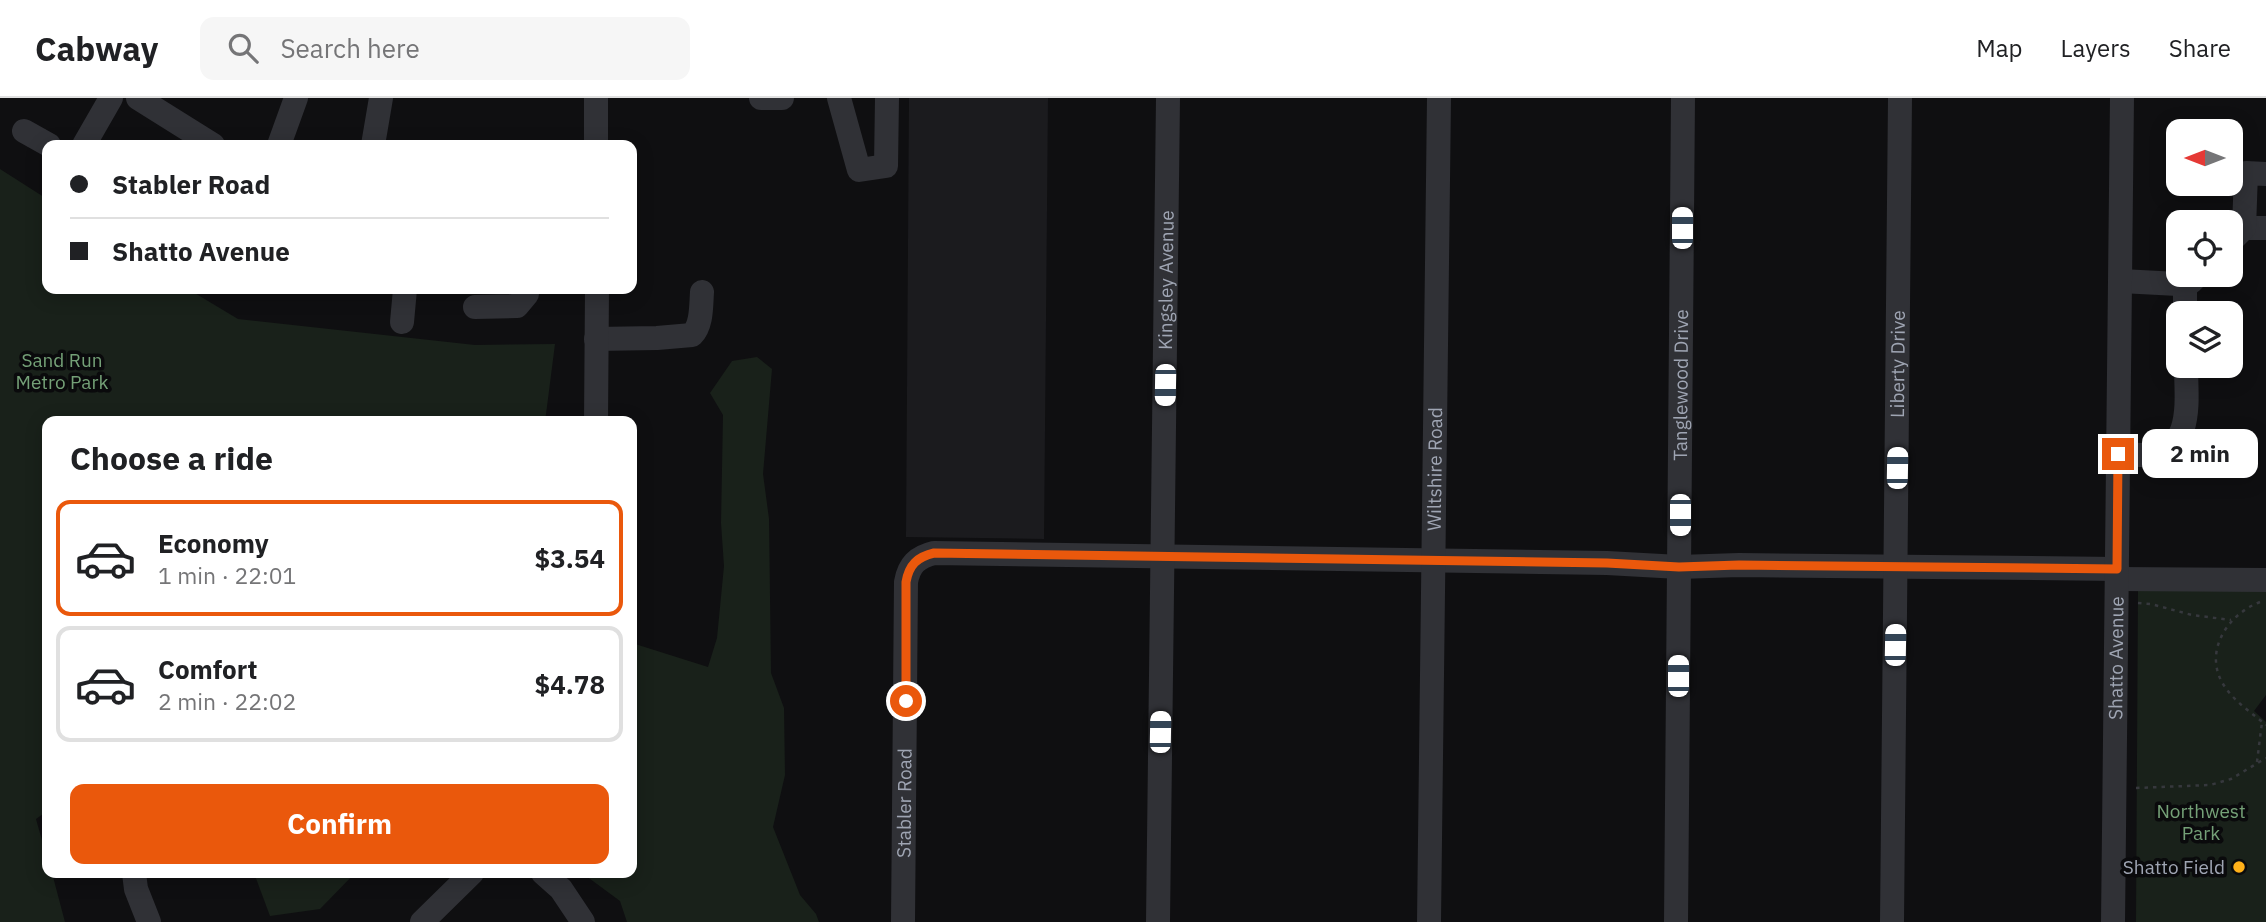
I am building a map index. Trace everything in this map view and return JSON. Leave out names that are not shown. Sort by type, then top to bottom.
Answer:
[{"type":"street","points":[[87,140],[111,98]]},
{"type":"street","points":[[138,98],[205,140]]},
{"type":"street","points":[[281,140],[296,98]]},
{"type":"street","points":[[374,140],[382,98]]},
{"type":"street","points":[[596,98],[596,140]]},
{"type":"street","points":[[761,98],[782,98]]},
{"type":"street","points":[[839,98],[859,170],[886,166],[887,98]]},
{"type":"street","name":"Kingsley Avenue","points":[[1158,922],[1168,98]]},
{"type":"street","name":"Wiltshire Road","points":[[1429,922],[1439,98]]},
{"type":"street","name":"Tanglewood Drive","points":[[1676,922],[1683,98]]},
{"type":"street","name":"Liberty Drive","points":[[1892,922],[1900,98]]},
{"type":"street","name":"Shatto Avenue","points":[[2113,922],[2122,98]]},
{"type":"street","points":[[24,131],[42,141]]},
{"type":"street","points":[[2247,232],[2246,173],[2266,174]]},
{"type":"street","points":[[2120,281],[2166,280]]},
{"type":"street","points":[[596,339],[692,335],[698,325],[702,292]]},
{"type":"street","points":[[402,322],[405,294]]},
{"type":"street","points":[[475,307],[517,306],[527,294]]},
{"type":"street","points":[[596,416],[597,294]]},
{"type":"street","points":[[2118,454],[2148,455],[2162,452],[2178,439],[2187,418],[2186,378]]},
{"type":"street","name":"Stabler Road","points":[[903,922],[908,570],[921,556],[934,553],[1163,557]]},
{"type":"street","points":[[1163,557],[1607,563],[1679,567],[1896,567],[2117,584],[2266,580]]},
{"type":"street","points":[[135,878],[136,889],[149,922]]},
{"type":"street","points":[[422,922],[467,878]]},
{"type":"street","points":[[549,878],[561,889],[583,922]]},
{"type":"path","points":[[2117,584],[2151,604],[2180,613],[2231,620]]},
{"type":"path","points":[[2257,762],[2264,723],[2226,690],[2217,671],[2216,656],[2218,643],[2231,620],[2254,604],[2266,600]]},
{"type":"path","points":[[2115,788],[2210,785],[2231,779],[2266,758]]},
{"type":"shaded area","points":[[909,98],[1048,98],[1044,539],[906,537]]},
{"type":"green space","name":"Sand Run Metro Park","points":[[0,169],[42,196],[42,294],[196,294],[238,319],[475,345],[555,344],[546,416],[42,416],[42,815],[36,819],[42,840],[42,878],[53,878],[65,922],[0,922]]},
{"type":"green space","points":[[757,357],[772,369],[763,474],[769,519],[771,673],[784,708],[785,775],[773,827],[800,895],[816,914],[819,922],[627,922],[620,901],[589,878],[637,878],[637,645],[708,667],[717,638],[724,566],[721,523],[723,415],[710,393],[732,361]]},
{"type":"green space","name":"Northwest Park","points":[[2138,589],[2266,589],[2266,695],[2254,711],[2266,722],[2266,922],[2136,922]]},
{"type":"green space","points":[[256,878],[350,878],[320,909],[270,916]]},
{"type":"place","name":"Shatto Field","points":[[2239,867]]},
{"type":"route","points":[[906,701],[908,570],[921,556],[934,553],[1607,563],[1679,567],[1739,565],[2117,569],[2118,454]]}]
